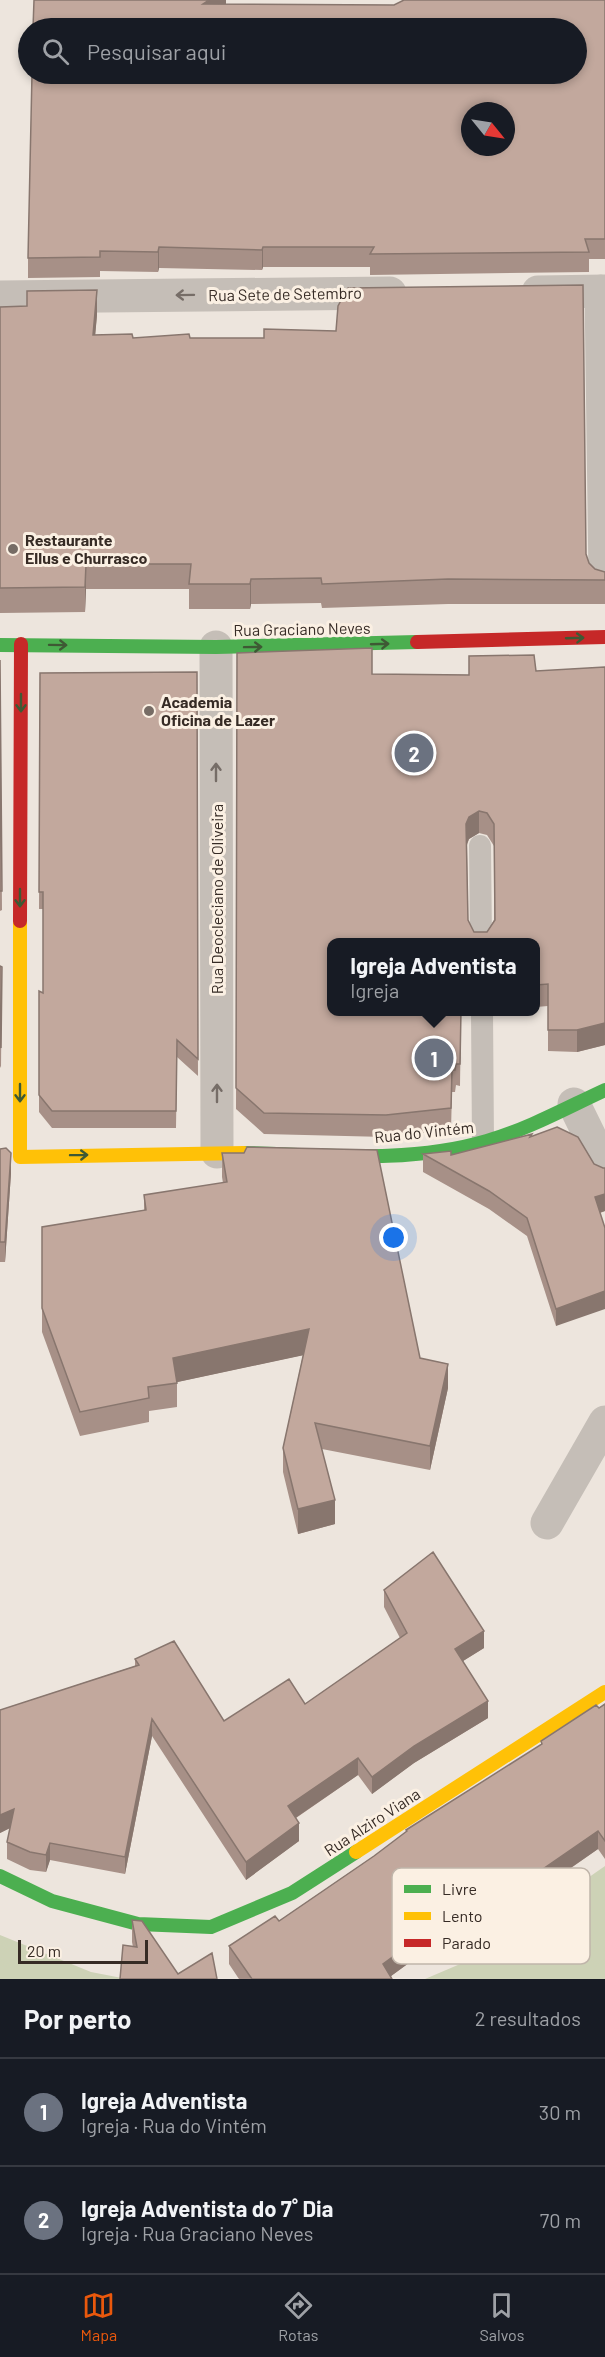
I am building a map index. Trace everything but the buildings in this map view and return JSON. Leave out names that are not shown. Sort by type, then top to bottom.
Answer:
[{"type":"street","points":[[506,292],[603,291],[605,578]]},
{"type":"street","name":"Rua Sete de Setembro","points":[[0,297],[424,293]]},
{"type":"street","name":"Rua Graciano Neves","points":[[0,645],[216,647],[605,637]]},
{"type":"street","name":"Rua do Vintém","points":[[21,644],[20,1157],[217,1152],[376,1155],[445,1150],[483,1143],[526,1128],[605,1090]]},
{"type":"street","name":"Rua Deocleciano de Oliveira","points":[[216,647],[217,1152]]},
{"type":"street","points":[[574,1104],[605,1167]]},
{"type":"street","points":[[547,1523],[605,1422]]},
{"type":"street","name":"Rua Alziro Viana","points":[[0,1876],[52,1901],[138,1924],[211,1927],[292,1893],[605,1692]]},
{"type":"lane","points":[[480,846],[481,938]]},
{"type":"lane","points":[[482,1016],[483,1143]]},
{"type":"green space","points":[[605,1866],[605,1979],[425,1979],[460,1964],[590,1964],[590,1876]]},
{"type":"green space","points":[[0,1935],[91,1972],[127,1979],[0,1979]]},
{"type":"traffic: fast","points":[[0,645],[216,647],[417,642]]},
{"type":"traffic: fast","points":[[244,1153],[366,1156],[427,1153],[457,1148],[487,1141],[517,1130],[605,1090]]},
{"type":"traffic: fast","points":[[0,1876],[52,1901],[138,1924],[211,1927],[292,1893],[356,1852]]},
{"type":"traffic: slow","points":[[20,921],[20,1157],[244,1153]]},
{"type":"traffic: slow","points":[[356,1852],[605,1692]]},
{"type":"traffic: jam","points":[[417,642],[605,637]]},
{"type":"traffic: jam","points":[[20,921],[21,644]]},
{"type":"place","name":"Restaurante Ellus e Churrasco","points":[[13,549]]},
{"type":"place","name":"Academia Oficina de Lazer","points":[[149,711]]},
{"type":"place","name":"Igreja Adventista do 7˚ Dia","points":[[414,753]]},
{"type":"place","name":"Igreja Adventista","points":[[434,1058]]}]
